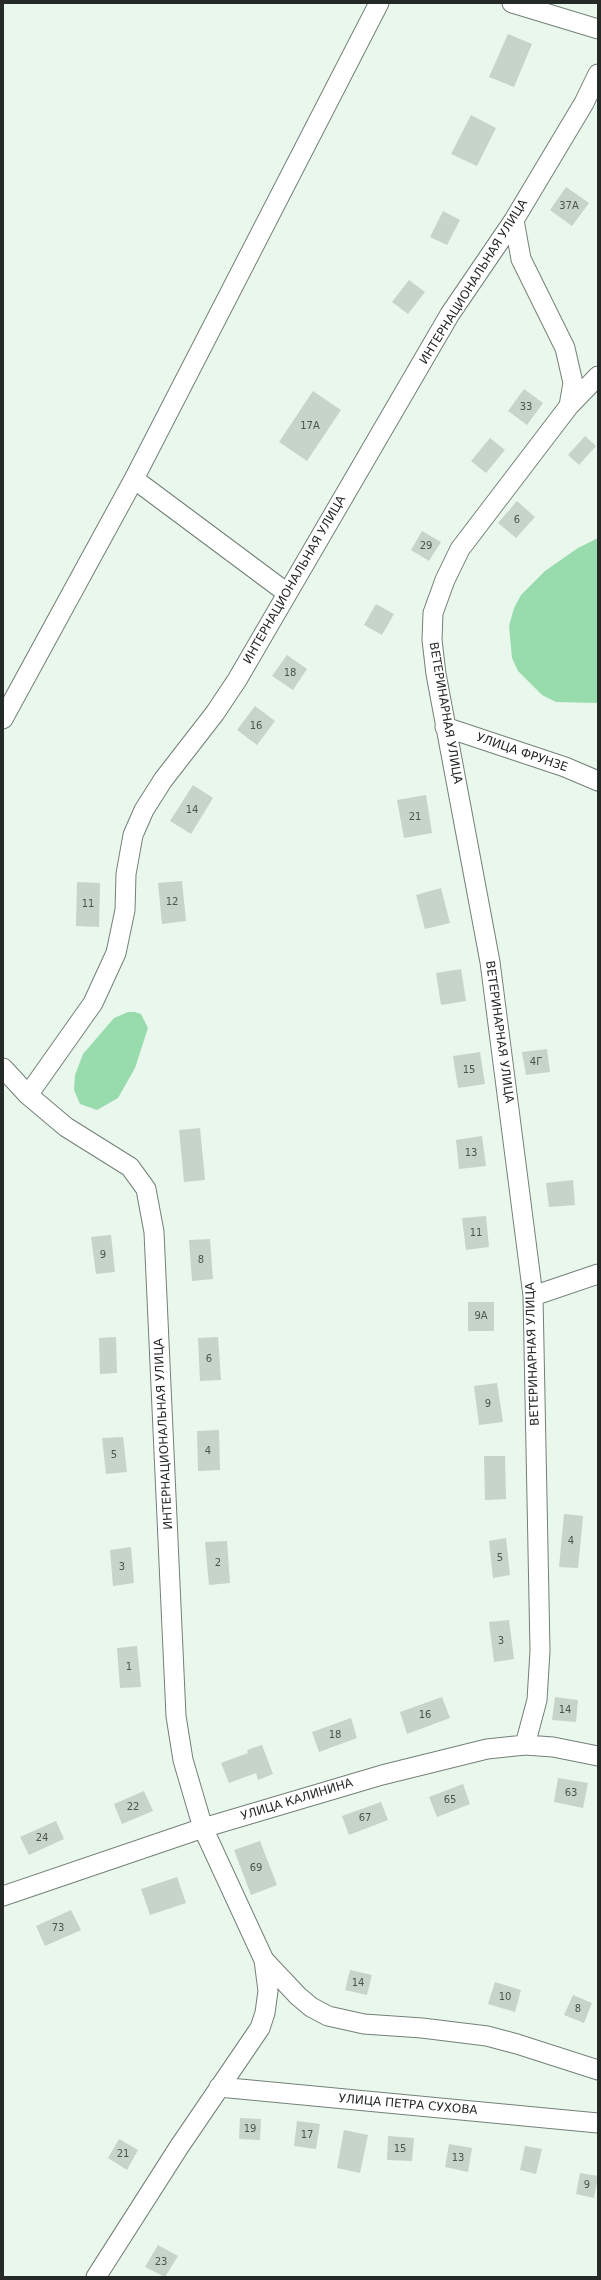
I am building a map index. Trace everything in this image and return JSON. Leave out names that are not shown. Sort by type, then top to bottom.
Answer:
[{"type":"street","points":[[3,719],[134,480],[379,3]]},
{"type":"street","points":[[512,3],[598,29]]},
{"type":"street","name":"ИНТЕРНАЦИОНАЛЬНАЯ УЛИЦА","points":[[28,1095],[93,1003],[116,953],[122,930],[126,874],[133,835],[144,810],[163,780],[214,714],[237,680],[450,314],[514,220],[584,103],[598,74]]},
{"type":"street","points":[[514,220],[521,259],[565,348],[573,383],[569,406]]},
{"type":"street","name":"ВЕТЕРИНАРНАЯ УЛИЦА","points":[[524,1745],[537,1700],[540,1651],[533,1296],[490,962],[445,727],[432,640],[432,613],[445,580],[460,549],[569,406],[597,376]]},
{"type":"street","points":[[134,480],[287,593]]},
{"type":"street","name":"УЛИЦА ФРУНЗЕ","points":[[445,727],[565,767],[598,782]]},
{"type":"street","name":"ИНТЕРНАЦИОНАЛЬНАЯ УЛИЦА","points":[[3,1068],[28,1095],[66,1127],[130,1167],[146,1189],[154,1232],[176,1716],[183,1760],[203,1828]]},
{"type":"street","points":[[533,1296],[598,1274]]},
{"type":"street","name":"УЛИЦА КАЛИНИНА","points":[[3,1896],[203,1828],[382,1775],[487,1749],[524,1745],[553,1747],[598,1756]]},
{"type":"street","points":[[96,2277],[219,2087],[257,2033],[266,2013],[268,1991],[264,1960],[203,1828]]},
{"type":"street","points":[[264,1960],[298,1996],[311,2007],[328,2016],[364,2024],[422,2028],[487,2036],[598,2070]]},
{"type":"street","name":"УЛИЦА ПЕТРА СУХОВА","points":[[219,2087],[598,2123]]},
{"type":"green space","points":[[598,538],[598,703],[556,702],[542,695],[518,671],[512,658],[509,626],[514,608],[521,595],[545,571],[578,548]]},
{"type":"green space","points":[[128,1012],[141,1014],[148,1028],[135,1068],[118,1098],[97,1110],[80,1104],[74,1090],[75,1075],[83,1054],[114,1018]]},
{"type":"building","points":[[508,34],[532,44],[514,87],[489,77]]},
{"type":"building","points":[[471,115],[496,128],[477,166],[451,154]]},
{"type":"building","points":[[566,187],[589,203],[572,226],[550,210]]},
{"type":"building","points":[[443,211],[460,220],[447,245],[430,237]]},
{"type":"building","points":[[409,280],[425,292],[408,314],[392,302]]},
{"type":"building","points":[[524,389],[543,403],[527,425],[508,411]]},
{"type":"building","points":[[313,391],[341,410],[307,461],[279,442]]},
{"type":"building","points":[[585,436],[596,446],[579,465],[568,455]]},
{"type":"building","points":[[490,438],[505,450],[486,473],[471,461]]},
{"type":"building","points":[[517,501],[535,517],[516,538],[498,523]]},
{"type":"building","points":[[422,531],[441,542],[429,561],[411,550]]},
{"type":"building","points":[[376,604],[394,614],[382,635],[364,625]]},
{"type":"building","points":[[287,655],[307,669],[293,690],[272,676]]},
{"type":"building","points":[[255,706],[275,721],[257,745],[237,730]]},
{"type":"building","points":[[193,785],[213,798],[191,834],[170,821]]},
{"type":"building","points":[[426,795],[432,833],[404,838],[397,800]]},
{"type":"building","points":[[182,881],[186,921],[162,924],[158,883]]},
{"type":"building","points":[[77,882],[100,883],[99,927],[76,926]]},
{"type":"building","points":[[441,888],[450,923],[425,929],[416,895]]},
{"type":"building","points":[[461,969],[466,1001],[441,1005],[436,973]]},
{"type":"building","points":[[547,1049],[550,1072],[526,1075],[522,1052]]},
{"type":"building","points":[[480,1052],[485,1084],[458,1088],[453,1056]]},
{"type":"building","points":[[200,1128],[205,1180],[184,1182],[179,1130]]},
{"type":"building","points":[[482,1136],[486,1166],[459,1169],[456,1140]]},
{"type":"building","points":[[573,1180],[575,1205],[549,1207],[546,1183]]},
{"type":"building","points":[[486,1216],[489,1247],[466,1250],[462,1218]]},
{"type":"building","points":[[111,1235],[115,1272],[96,1274],[91,1237]]},
{"type":"building","points":[[210,1239],[213,1279],[192,1281],[189,1240]]},
{"type":"building","points":[[468,1302],[494,1302],[494,1331],[468,1331]]},
{"type":"building","points":[[116,1337],[117,1373],[100,1374],[99,1338]]},
{"type":"building","points":[[218,1337],[221,1380],[200,1381],[198,1338]]},
{"type":"building","points":[[497,1383],[503,1422],[479,1425],[474,1386]]},
{"type":"building","points":[[219,1430],[220,1470],[198,1471],[197,1431]]},
{"type":"building","points":[[123,1437],[127,1472],[106,1474],[102,1438]]},
{"type":"building","points":[[484,1456],[505,1456],[506,1499],[485,1500]]},
{"type":"building","points":[[564,1514],[583,1516],[578,1568],[559,1567]]},
{"type":"building","points":[[506,1538],[510,1575],[493,1578],[489,1541]]},
{"type":"building","points":[[227,1541],[230,1583],[209,1585],[205,1542]]},
{"type":"building","points":[[131,1547],[134,1583],[113,1586],[110,1550]]},
{"type":"building","points":[[509,1620],[514,1659],[494,1662],[489,1622]]},
{"type":"building","points":[[137,1646],[141,1687],[120,1688],[117,1648]]},
{"type":"building","points":[[442,1697],[450,1718],[407,1734],[400,1712]]},
{"type":"building","points":[[555,1697],[578,1700],[576,1722],[552,1720]]},
{"type":"building","points":[[351,1718],[357,1738],[319,1752],[312,1732]]},
{"type":"building","points":[[262,1745],[273,1774],[258,1780],[256,1773],[229,1783],[221,1763],[248,1753],[247,1750]]},
{"type":"building","points":[[558,1778],[588,1783],[583,1808],[554,1802]]},
{"type":"building","points":[[463,1784],[470,1804],[437,1817],[429,1797]]},
{"type":"building","points":[[144,1791],[153,1811],[122,1824],[114,1804]]},
{"type":"building","points":[[381,1802],[388,1820],[349,1835],[342,1816]]},
{"type":"building","points":[[56,1821],[64,1839],[29,1855],[20,1837]]},
{"type":"building","points":[[260,1841],[277,1885],[251,1895],[234,1850]]},
{"type":"building","points":[[177,1877],[186,1903],[150,1915],[141,1889]]},
{"type":"building","points":[[71,1910],[81,1930],[45,1946],[36,1926]]},
{"type":"building","points":[[350,1970],[372,1975],[367,1995],[345,1990]]},
{"type":"building","points":[[495,1982],[521,1990],[515,2012],[488,2004]]},
{"type":"building","points":[[573,1995],[592,2003],[584,2023],[564,2015]]},
{"type":"building","points":[[240,2118],[261,2119],[260,2140],[239,2139]]},
{"type":"building","points":[[297,2121],[320,2124],[316,2149],[294,2146]]},
{"type":"building","points":[[344,2130],[368,2135],[360,2173],[337,2168]]},
{"type":"building","points":[[388,2136],[414,2138],[412,2161],[387,2160]]},
{"type":"building","points":[[119,2139],[138,2150],[127,2170],[108,2158]]},
{"type":"building","points":[[449,2144],[472,2148],[468,2172],[445,2167]]},
{"type":"building","points":[[525,2146],[542,2149],[536,2174],[520,2170]]},
{"type":"building","points":[[580,2173],[598,2176],[594,2198],[576,2194]]},
{"type":"building","points":[[158,2245],[178,2256],[165,2277],[145,2267]]}]
